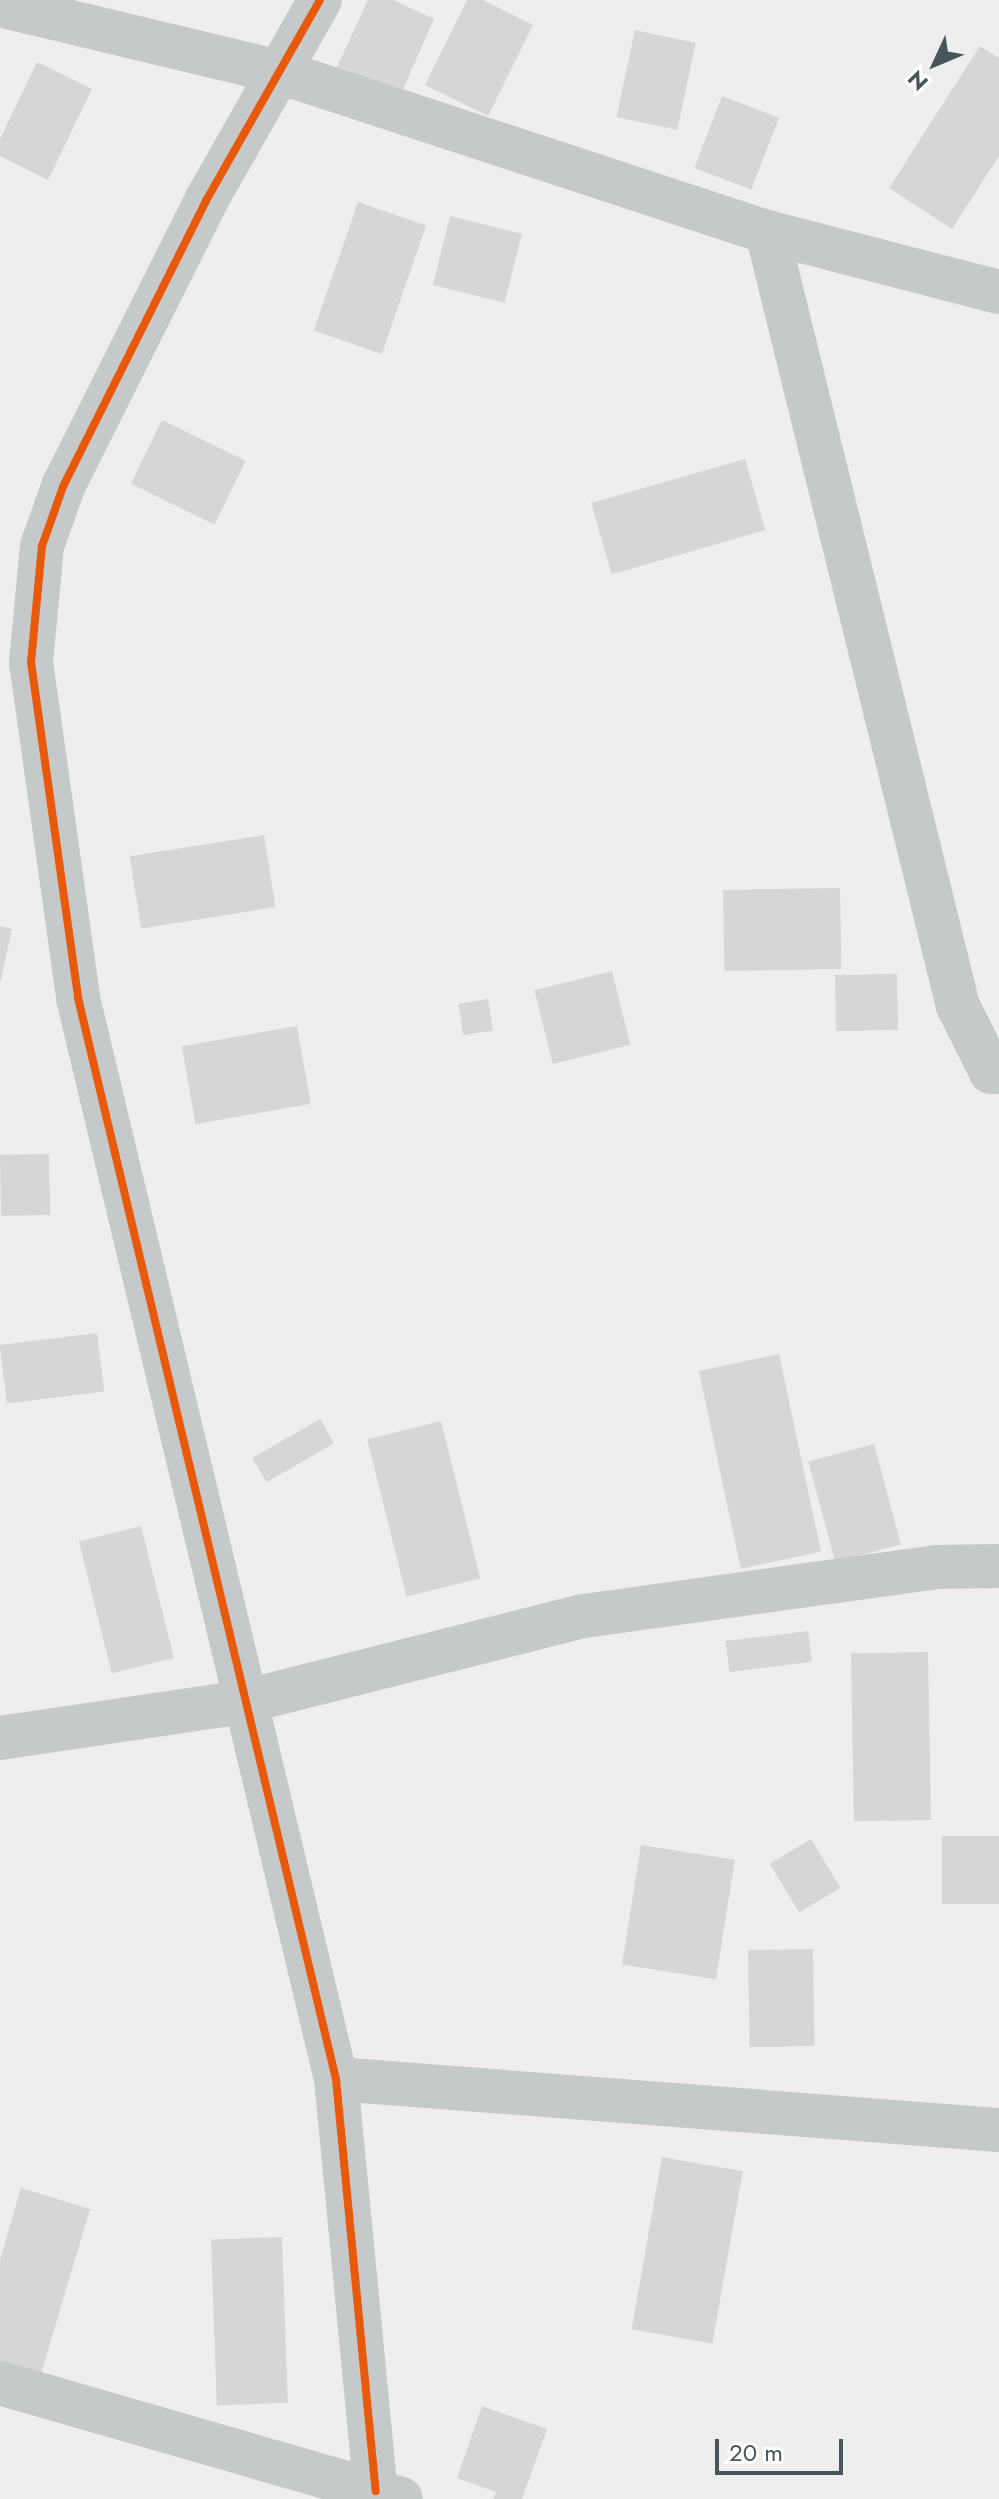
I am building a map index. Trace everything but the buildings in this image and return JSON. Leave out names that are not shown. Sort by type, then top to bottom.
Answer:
[{"type":"street","points":[[0,2383],[388,2495],[336,2079],[243,1702],[78,998],[31,662],[42,546],[64,484],[206,201],[320,0]]},
{"type":"street","points":[[0,5],[280,72],[767,232],[999,292]]},
{"type":"street","points":[[767,232],[958,1006],[991,1072],[999,1072]]},
{"type":"street","points":[[0,1738],[243,1702],[584,1616],[935,1567],[999,1566]]},
{"type":"street","points":[[336,2079],[999,2130]]},
{"type":"cycle path","points":[[320,0],[206,201],[64,484],[42,546],[31,662],[78,998],[336,2079],[376,2491]]}]
